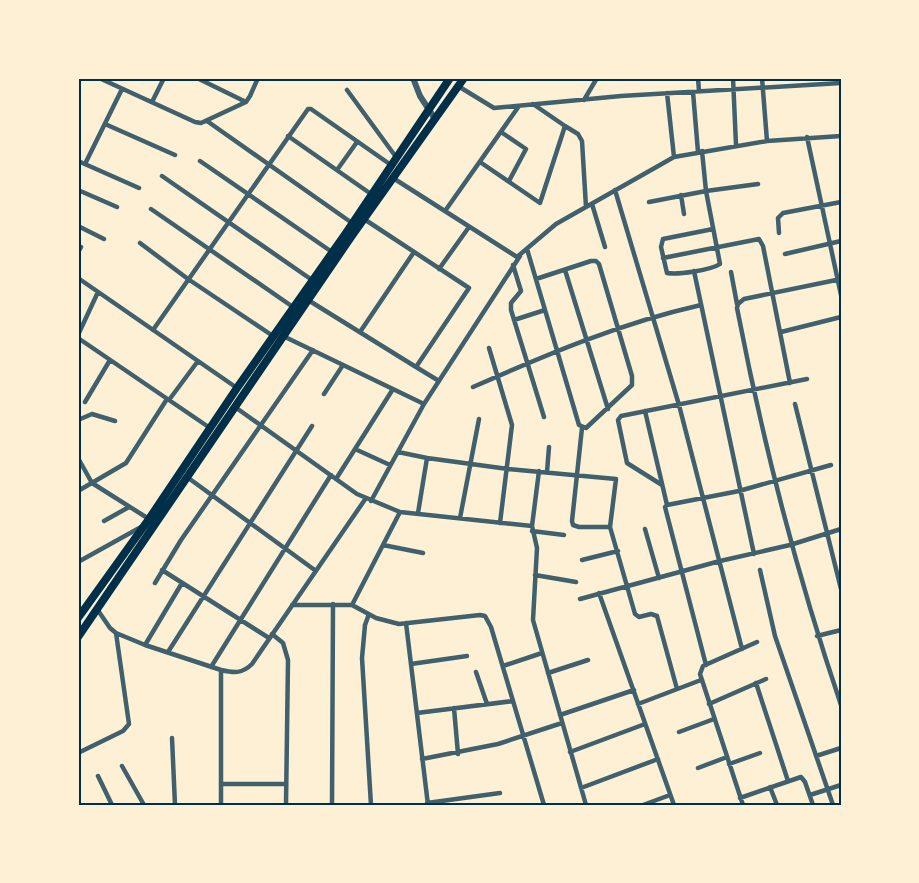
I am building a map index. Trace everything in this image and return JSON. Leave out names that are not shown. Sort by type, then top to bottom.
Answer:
[{"type":"main road","points":[[78,637],[98,609],[147,522],[450,78]]},
{"type":"main road","points":[[78,618],[127,558],[187,477],[464,78]]},
{"type":"street","points":[[99,78],[195,122],[207,121],[246,102],[258,78]]},
{"type":"street","points":[[152,102],[164,78]]},
{"type":"street","points":[[197,78],[246,102]]},
{"type":"street","points":[[414,78],[420,96],[435,119]]},
{"type":"street","points":[[584,100],[597,78]]},
{"type":"street","points":[[698,78],[699,92]]},
{"type":"street","points":[[733,78],[736,145]]},
{"type":"street","points":[[762,78],[767,141]]},
{"type":"street","points":[[458,86],[494,108],[667,93],[841,83]]},
{"type":"street","points":[[86,165],[122,89]]},
{"type":"street","points":[[347,90],[396,157]]},
{"type":"street","points":[[693,92],[706,190],[720,260],[719,266],[667,273],[661,247],[663,239],[713,230]]},
{"type":"street","points":[[667,93],[675,157]]},
{"type":"street","points":[[533,104],[578,134],[582,141],[586,207]]},
{"type":"street","points":[[445,211],[519,106]]},
{"type":"street","points":[[153,330],[305,111],[311,109],[390,165]]},
{"type":"street","points":[[207,121],[352,223]]},
{"type":"street","points":[[105,124],[175,155]]},
{"type":"street","points":[[480,162],[540,203],[565,126]]},
{"type":"street","points":[[501,132],[526,148],[508,181]]},
{"type":"street","points":[[288,136],[371,194]]},
{"type":"street","points":[[98,609],[116,633],[221,670],[233,673],[243,671],[252,664],[316,571],[369,500],[438,381],[520,256],[556,224],[675,157],[767,141],[841,136]]},
{"type":"street","points":[[807,137],[841,295]]},
{"type":"street","points":[[337,170],[357,142]]},
{"type":"street","points":[[78,161],[140,188]]},
{"type":"street","points":[[200,161],[332,252]]},
{"type":"street","points":[[162,176],[312,280]]},
{"type":"street","points":[[393,178],[514,256],[520,256]]},
{"type":"street","points":[[649,202],[706,190],[758,184]]},
{"type":"street","points":[[78,190],[117,207]]},
{"type":"street","points":[[615,190],[679,405],[742,649]]},
{"type":"street","points":[[681,195],[684,214]]},
{"type":"street","points":[[779,233],[778,218],[780,215],[841,202]]},
{"type":"street","points":[[592,204],[605,247]]},
{"type":"street","points":[[151,209],[293,307]]},
{"type":"street","points":[[364,219],[469,288],[416,367]]},
{"type":"street","points":[[78,226],[104,239]]},
{"type":"street","points":[[440,269],[469,227]]},
{"type":"street","points":[[663,258],[759,239],[763,246],[774,293],[790,383]]},
{"type":"street","points":[[785,254],[841,242]]},
{"type":"street","points":[[140,243],[188,279],[273,336]]},
{"type":"street","points":[[528,249],[579,425],[582,428],[572,514],[573,525],[610,527]]},
{"type":"street","points":[[360,332],[414,252]]},
{"type":"street","points":[[536,279],[591,261],[599,264],[632,376],[632,385],[586,429],[582,428]]},
{"type":"street","points":[[513,265],[520,291],[511,303],[511,310],[544,417]]},
{"type":"street","points":[[565,270],[608,409]]},
{"type":"street","points":[[694,271],[754,554]]},
{"type":"street","points":[[731,272],[753,390],[790,545],[817,636],[841,705]]},
{"type":"street","points":[[78,278],[237,388]]},
{"type":"street","points":[[737,308],[744,299],[839,279]]},
{"type":"street","points":[[98,291],[78,336],[210,428]]},
{"type":"street","points":[[308,300],[438,381]]},
{"type":"street","points":[[473,387],[586,339],[653,316],[701,305]]},
{"type":"street","points":[[514,320],[545,310]]},
{"type":"street","points":[[781,332],[841,317]]},
{"type":"street","points":[[283,336],[424,404]]},
{"type":"street","points":[[489,348],[511,417],[512,432],[500,523]]},
{"type":"street","points":[[155,583],[313,350]]},
{"type":"street","points":[[85,402],[110,360]]},
{"type":"street","points":[[78,490],[126,463],[168,400],[198,361]]},
{"type":"street","points":[[324,394],[343,365]]},
{"type":"street","points":[[662,485],[631,467],[625,458],[619,417],[807,379]]},
{"type":"street","points":[[211,667],[285,548],[355,449],[393,389]]},
{"type":"street","points":[[795,404],[841,589]]},
{"type":"street","points":[[235,406],[333,477],[369,500],[400,512],[500,523],[564,535]]},
{"type":"street","points":[[645,411],[667,505],[664,510],[706,665]]},
{"type":"street","points":[[78,420],[92,414],[115,421]]},
{"type":"street","points":[[460,518],[479,419]]},
{"type":"street","points":[[168,652],[312,426]]},
{"type":"street","points":[[547,472],[549,447]]},
{"type":"street","points":[[355,449],[390,465]]},
{"type":"street","points":[[398,452],[508,469],[616,479],[610,527],[627,586],[636,616],[651,614],[657,616],[677,689]]},
{"type":"street","points":[[78,458],[92,483],[129,507],[147,522],[78,562]]},
{"type":"street","points":[[418,513],[427,458]]},
{"type":"street","points":[[667,505],[739,491],[831,465]]},
{"type":"street","points":[[539,471],[532,529],[537,548],[533,620],[586,805]]},
{"type":"street","points":[[187,477],[316,571]]},
{"type":"street","points":[[104,521],[129,507]]},
{"type":"street","points":[[351,605],[400,512]]},
{"type":"street","points":[[645,529],[658,578]]},
{"type":"street","points":[[580,599],[720,561],[790,545],[841,529]]},
{"type":"street","points":[[383,545],[423,554]]},
{"type":"street","points":[[582,560],[618,551]]},
{"type":"street","points":[[162,570],[239,620],[283,643],[288,660],[286,805]]},
{"type":"street","points":[[760,570],[776,636],[833,805]]},
{"type":"street","points":[[535,575],[576,582]]},
{"type":"street","points":[[146,645],[182,583]]},
{"type":"street","points":[[599,594],[674,805]]},
{"type":"street","points":[[332,805],[333,604]]},
{"type":"street","points":[[292,605],[351,605],[385,622],[406,623],[485,616],[491,627],[544,805]]},
{"type":"street","points":[[369,614],[365,625],[362,658],[370,805]]},
{"type":"street","points":[[406,623],[428,804],[500,793]]},
{"type":"street","points":[[817,636],[841,630]]},
{"type":"street","points":[[78,746],[81,752],[123,731],[129,724],[116,633]]},
{"type":"street","points":[[743,805],[701,680],[700,669],[757,642]]},
{"type":"street","points":[[503,666],[542,653]]},
{"type":"street","points":[[411,664],[467,656]]},
{"type":"street","points":[[548,673],[588,660]]},
{"type":"street","points":[[221,670],[221,805]]},
{"type":"street","points":[[476,672],[487,704]]},
{"type":"street","points":[[709,704],[766,679]]},
{"type":"street","points":[[638,704],[701,680]]},
{"type":"street","points":[[756,683],[788,781]]},
{"type":"street","points":[[560,716],[633,690]]},
{"type":"street","points":[[417,713],[513,701]]},
{"type":"street","points":[[454,708],[458,754]]},
{"type":"street","points":[[679,732],[714,719]]},
{"type":"street","points":[[422,759],[458,754],[562,723]]},
{"type":"street","points":[[570,752],[645,724]]},
{"type":"street","points":[[172,738],[174,805]]},
{"type":"street","points":[[816,756],[841,748]]},
{"type":"street","points":[[729,764],[760,753]]},
{"type":"street","points":[[698,768],[727,758]]},
{"type":"street","points":[[581,788],[658,759]]},
{"type":"street","points":[[122,766],[144,805]]},
{"type":"street","points":[[98,776],[112,805]]},
{"type":"street","points":[[740,798],[801,777],[813,805]]},
{"type":"street","points":[[221,784],[286,784]]},
{"type":"street","points":[[810,795],[841,785]]},
{"type":"street","points":[[770,787],[777,805]]},
{"type":"street","points":[[643,805],[670,795]]}]
